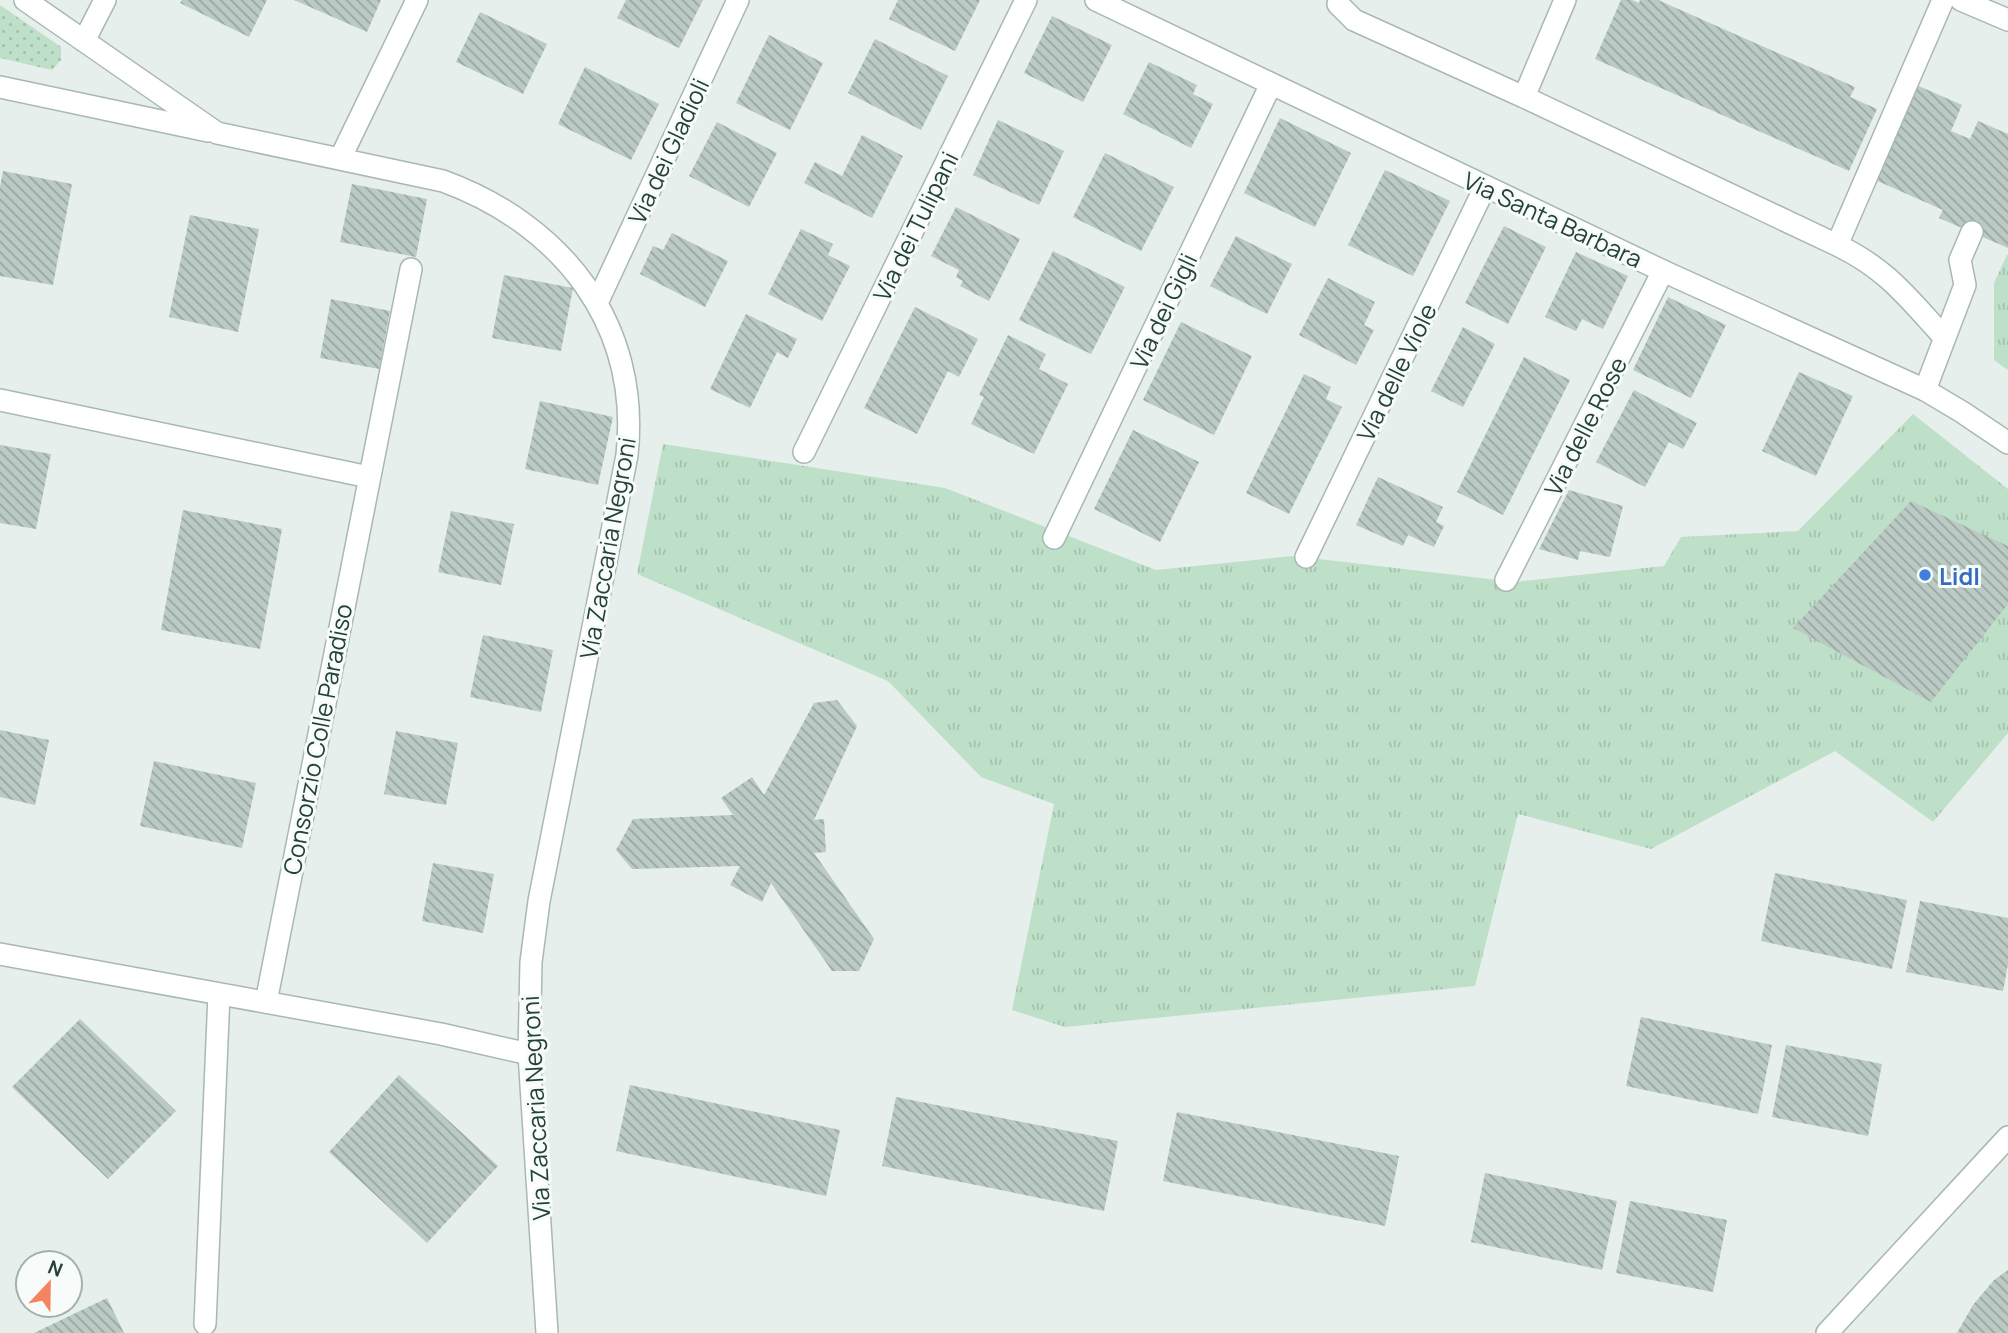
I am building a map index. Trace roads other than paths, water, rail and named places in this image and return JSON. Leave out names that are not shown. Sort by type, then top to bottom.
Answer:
[{"type":"street","name":"Via Zaccaria Negroni","points":[[25,0],[217,133],[443,181],[479,195],[517,219],[558,251],[579,275],[597,303],[611,333],[627,391],[629,439],[622,487],[539,901],[529,995],[529,1054],[547,1333]]},
{"type":"street","points":[[84,41],[105,0]]},
{"type":"street","points":[[340,159],[417,0]]},
{"type":"street","name":"Via dei Gladioli","points":[[597,303],[738,0]]},
{"type":"street","name":"Via dei Tulipani","points":[[804,452],[1026,0]]},
{"type":"street","name":"Via Santa Barbara","points":[[1096,0],[1663,271],[1924,390],[2008,443]]},
{"type":"street","points":[[1524,97],[1564,0]]},
{"type":"street","points":[[1837,245],[1943,0]]},
{"type":"street","points":[[1961,0],[2008,20]]},
{"type":"street","points":[[1339,4],[1354,20],[1524,97],[1864,258],[1891,278],[1944,337]]},
{"type":"street","name":"Via dei Gigli","points":[[1054,538],[1271,84]]},
{"type":"street","points":[[0,87],[217,133]]},
{"type":"street","name":"Via delle Viole","points":[[1306,557],[1485,187]]},
{"type":"street","points":[[1924,390],[1965,285],[1960,260],[1972,232]]},
{"type":"street","name":"Consorzio Colle Paradiso","points":[[266,1002],[411,269]]},
{"type":"street","name":"Via delle Rose","points":[[1506,580],[1663,271]]},
{"type":"street","points":[[0,400],[369,477]]},
{"type":"street","points":[[0,954],[441,1034],[529,1054]]},
{"type":"street","points":[[205,1324],[219,994]]},
{"type":"street","points":[[1826,1333],[2008,1137]]},
{"type":"place","name":"Lidl","points":[[1925,575]]}]
